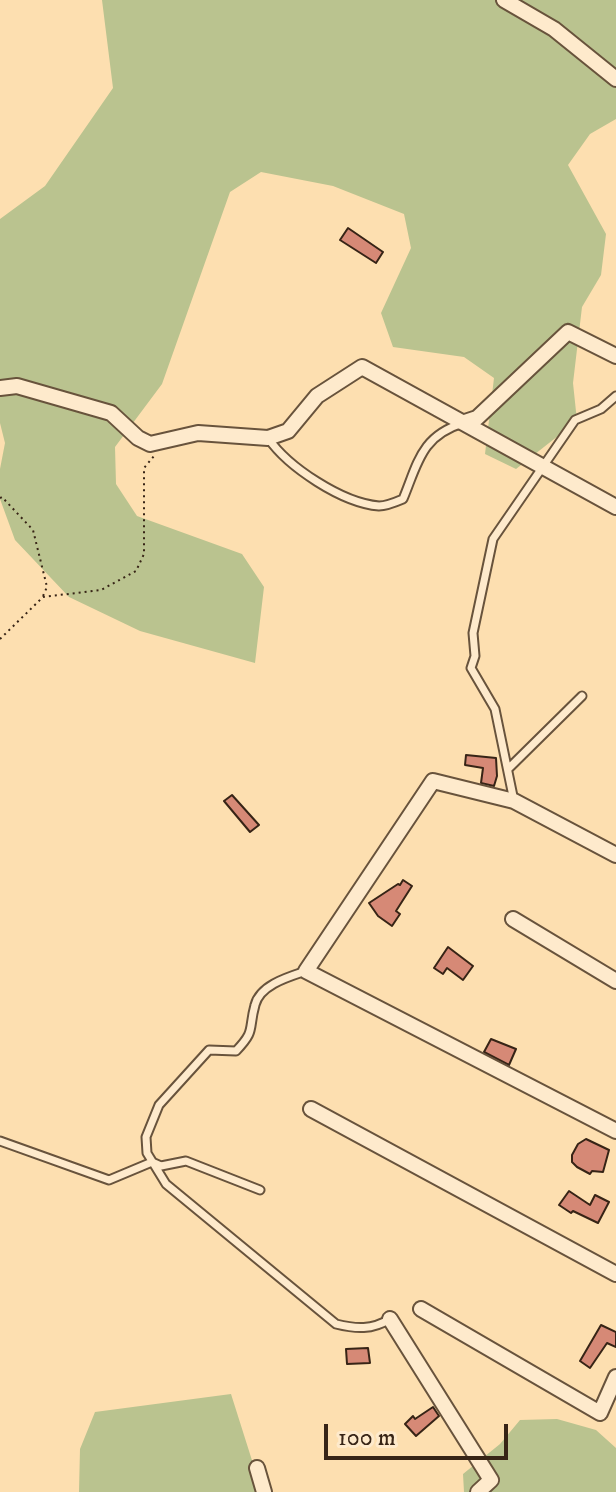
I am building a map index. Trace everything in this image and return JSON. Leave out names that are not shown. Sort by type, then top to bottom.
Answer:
[{"type":"street","points":[[504,0],[554,29],[616,79]]},
{"type":"street","points":[[465,422],[477,418],[568,332],[613,354],[616,336]]},
{"type":"street","points":[[0,388],[17,386],[111,413],[138,438],[150,444],[198,433],[268,438],[288,431],[317,396],[362,367],[616,507]]},
{"type":"street","points":[[616,855],[514,801],[433,781],[306,971],[616,1131]]},
{"type":"street","points":[[513,919],[616,981]]},
{"type":"street","points":[[311,1109],[616,1274]]},
{"type":"street","points":[[421,1309],[600,1413],[616,1377]]},
{"type":"street","points":[[390,1319],[491,1480],[478,1492]]},
{"type":"street","points":[[257,1468],[264,1492]]},
{"type":"lane","points":[[514,801],[495,709],[471,668],[475,656],[473,633],[493,539],[575,420],[601,409],[616,396]]},
{"type":"lane","points":[[268,438],[280,456],[344,497],[381,506],[403,499],[426,444],[449,427],[465,422]]},
{"type":"lane","points":[[508,769],[582,696]]},
{"type":"lane","points":[[306,971],[279,979],[255,1001],[250,1037],[236,1051],[209,1050],[159,1105],[146,1137],[147,1153],[166,1184],[336,1324],[355,1329],[380,1326],[390,1319]]},
{"type":"lane","points":[[0,1141],[109,1180],[152,1162],[161,1166],[186,1161],[260,1190]]},
{"type":"path","points":[[43,597],[101,590],[136,571],[144,554],[144,468],[168,440]]},
{"type":"path","points":[[0,498],[33,530],[47,587],[43,597],[0,639]]},
{"type":"green space","points":[[102,0],[616,0],[616,119],[590,134],[568,165],[606,234],[601,275],[582,307],[573,383],[577,421],[516,469],[485,454],[494,378],[464,357],[393,347],[381,313],[411,248],[404,214],[333,186],[261,172],[230,192],[162,384],[115,447],[116,484],[137,516],[242,554],[264,587],[255,663],[140,631],[69,597],[15,540],[0,499],[0,469],[5,443],[0,423],[0,219],[45,186],[113,88]]},
{"type":"green space","points":[[231,1394],[262,1492],[79,1492],[80,1449],[95,1412]]},
{"type":"green space","points":[[557,1419],[596,1430],[616,1448],[616,1492],[464,1492],[463,1474],[500,1444],[520,1420]]},
{"type":"building","points":[[348,228],[383,252],[376,263],[340,240]]},
{"type":"building","points":[[466,755],[496,758],[494,786],[481,783],[483,768],[465,765]]},
{"type":"building","points":[[232,795],[259,825],[250,832],[224,801]]},
{"type":"building","points":[[403,880],[412,886],[396,911],[400,914],[392,926],[378,916],[369,903],[400,885]]},
{"type":"building","points":[[448,947],[473,966],[463,980],[447,968],[443,974],[434,968]]},
{"type":"building","points":[[491,1039],[516,1049],[509,1065],[484,1052]]},
{"type":"building","points":[[586,1139],[609,1150],[603,1172],[592,1171],[590,1174],[572,1162],[578,1144]]},
{"type":"building","points":[[569,1191],[590,1205],[595,1195],[609,1202],[598,1223],[559,1205]]},
{"type":"building","points":[[601,1325],[616,1332],[616,1347],[607,1343],[590,1368],[580,1361]]},
{"type":"building","points":[[368,1348],[370,1363],[347,1364],[346,1349]]},
{"type":"building","points":[[433,1407],[439,1416],[416,1436],[405,1424],[413,1416],[415,1419]]}]
